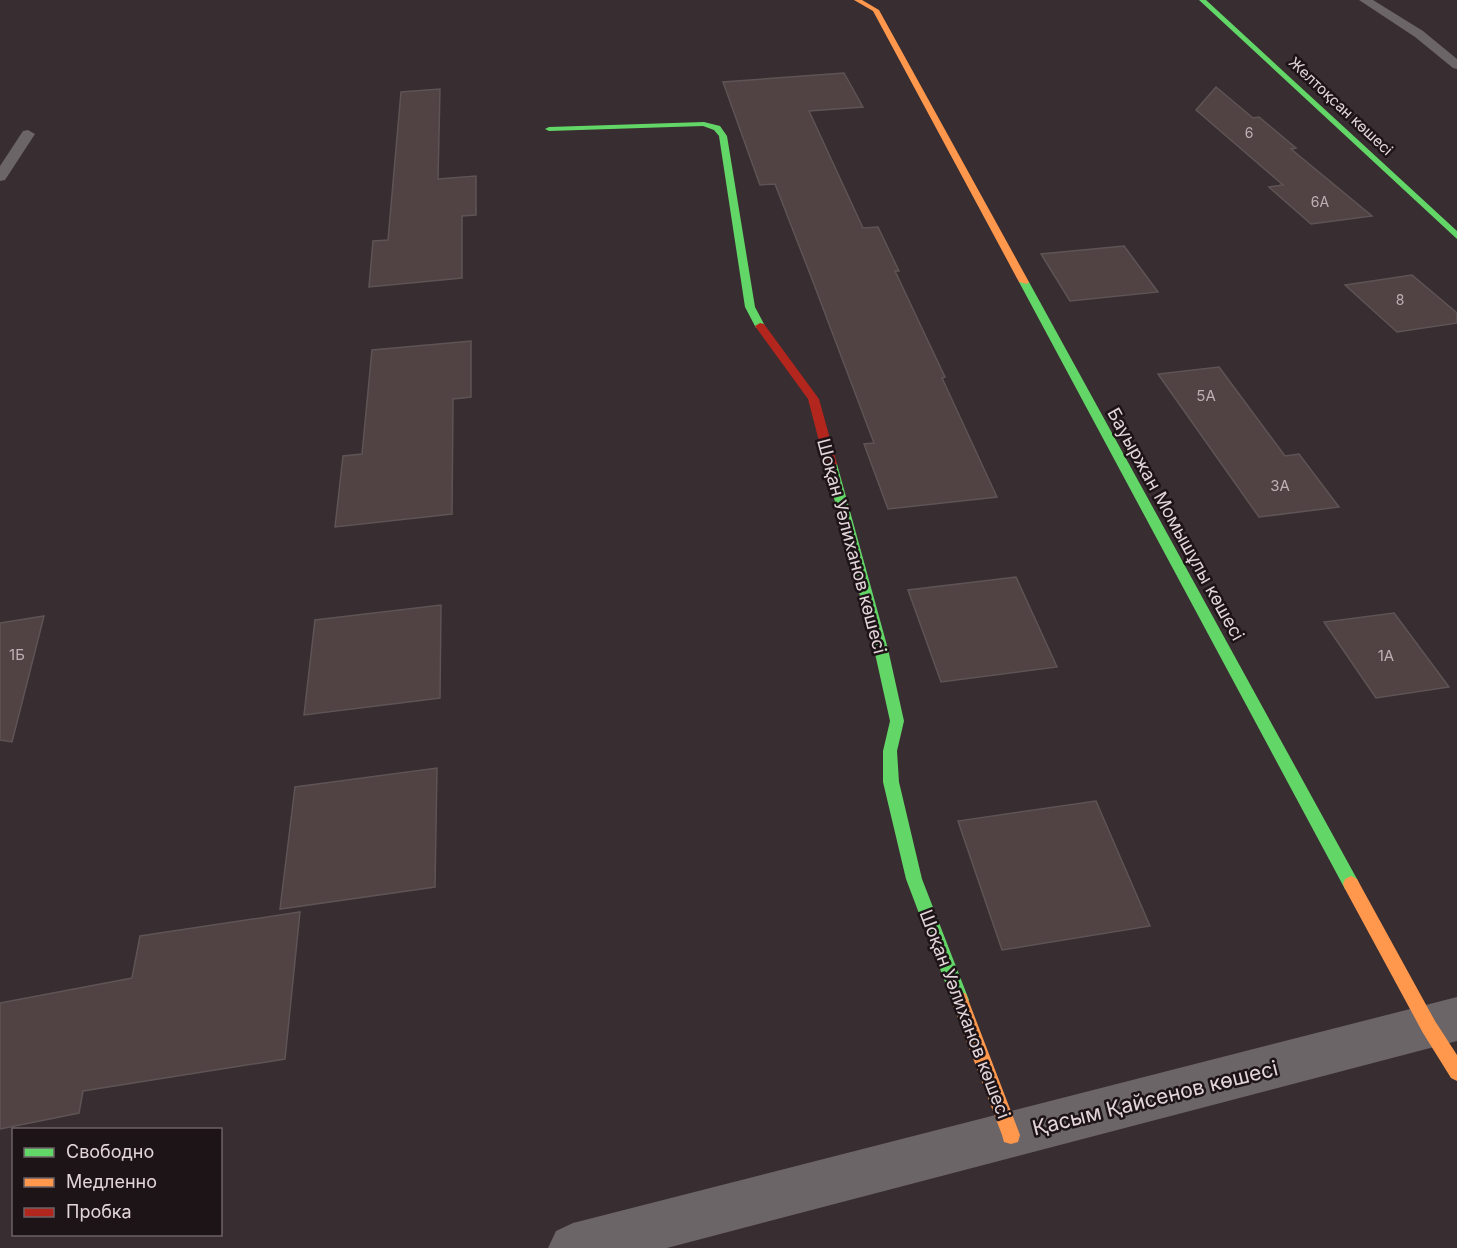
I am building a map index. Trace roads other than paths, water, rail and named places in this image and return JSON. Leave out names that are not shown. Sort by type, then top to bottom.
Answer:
[{"type":"street","name":"Бауыржан Момышұлы көшесі","points":[[857,0],[876,10],[1443,1023],[1457,1072]]},
{"type":"street","name":"Желтоқсан көшесі","points":[[1202,0],[1457,236]]},
{"type":"street","name":"Шоқан Уәлиханов көшесі","points":[[549,129],[704,124],[717,128],[723,136],[750,307],[765,334],[813,399],[880,649],[897,721],[890,752],[891,782],[914,879],[1011,1135]]},
{"type":"street","name":"Қасым Қайсенов көшесі","points":[[583,1247],[1443,1023]]},
{"type":"lane","points":[[1365,0],[1419,34],[1457,65]]},
{"type":"lane","points":[[0,177],[28,134]]}]
